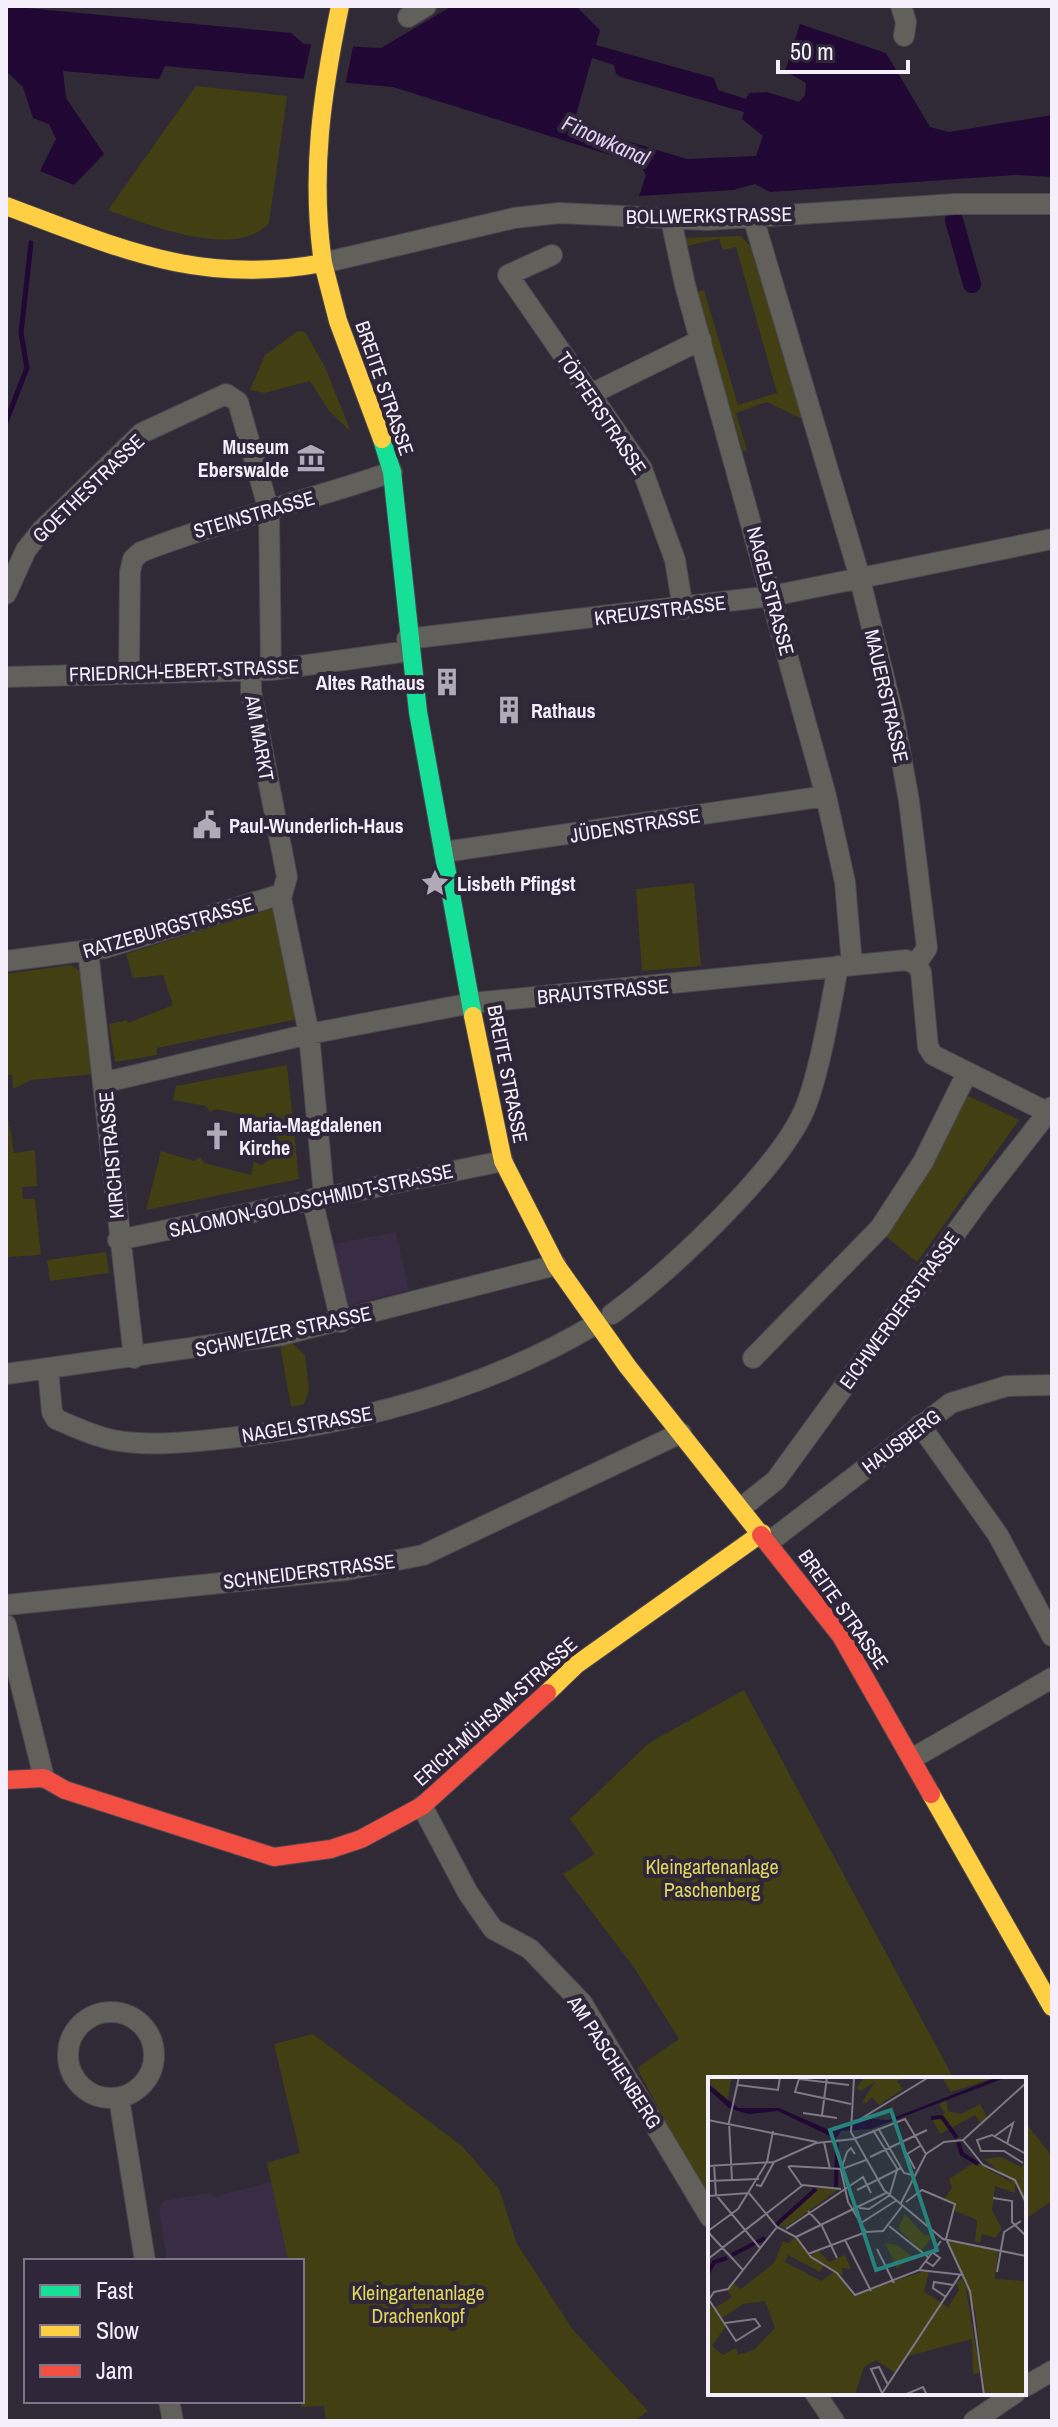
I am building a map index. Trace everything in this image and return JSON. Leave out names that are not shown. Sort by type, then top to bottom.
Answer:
[{"type":"main road","name":"BREITE STRASSE","points":[[340,6],[313,145],[313,189],[323,263],[338,321],[372,407],[392,472],[412,643],[444,852],[503,1161],[556,1265],[604,1319],[681,1433],[841,1636],[1052,2007]]},
{"type":"main road","points":[[6,206],[161,262],[194,268],[275,272],[323,263]]},
{"type":"main road","name":"ERICH-MÜHSAM-STRASSE","points":[[6,1780],[44,1778],[65,1790],[274,1857],[331,1849],[361,1839],[422,1806],[486,1751],[576,1665],[765,1538]]},
{"type":"street","points":[[901,6],[906,22],[904,36]]},
{"type":"street","name":"BOLLWERKSTRASSE","points":[[323,263],[514,218],[559,213],[671,220],[955,204],[1052,204]]},
{"type":"street","name":"MAUERSTRASSE","points":[[753,217],[860,577],[894,718],[909,801],[927,948],[916,964],[921,972],[928,1047],[933,1055],[967,1073],[1050,1110]]},
{"type":"street","name":"NAGELSTRASSE","points":[[48,1369],[52,1412],[56,1419],[111,1440],[201,1441],[292,1431],[389,1409],[495,1375],[548,1353],[604,1319],[717,1220],[772,1160],[802,1115],[845,966],[845,882],[826,796],[671,220]]},
{"type":"street","name":"TÖPFERSTRASSE","points":[[552,255],[508,275],[642,469],[675,560],[683,609]]},
{"type":"street","points":[[591,394],[701,340]]},
{"type":"street","name":"GOETHESTRASSE","points":[[6,594],[26,550],[41,531],[142,433],[220,395],[234,396],[238,402]]},
{"type":"street","name":"AM MARKT","points":[[238,402],[269,511],[261,671],[251,691],[287,877],[281,898],[309,1034],[318,1197],[341,1322]]},
{"type":"street","name":"STEINSTRASSE","points":[[129,674],[130,572],[133,559],[141,552],[208,526],[269,511],[392,472]]},
{"type":"street","name":"KREUZSTRASSE","points":[[412,643],[485,630],[683,609],[772,596],[1052,539]]},
{"type":"street","name":"FRIEDRICH-EBERT-STRASSE","points":[[6,677],[261,671],[412,643]]},
{"type":"street","name":"JÜDENSTRASSE","points":[[444,852],[826,796]]},
{"type":"street","name":"RATZEBURGSTRASSE","points":[[6,961],[88,951],[275,896],[281,898]]},
{"type":"street","name":"KIRCHSTRASSE","points":[[88,951],[106,1082],[118,1240],[134,1358]]},
{"type":"street","name":"BRAUTSTRASSE","points":[[106,1082],[309,1034],[472,1003],[906,960],[916,964]]},
{"type":"street","points":[[753,1358],[880,1228],[900,1199],[967,1073]]},
{"type":"street","name":"EICHWERDERSTRASSE","points":[[741,1508],[776,1480],[1050,1110]]},
{"type":"street","name":"SALOMON-GOLDSCHMIDT-STRASSE","points":[[118,1240],[503,1161]]},
{"type":"street","name":"SCHWEIZER STRASSE","points":[[6,1374],[134,1358],[341,1322],[556,1265]]},
{"type":"street","name":"HAUSBERG","points":[[765,1538],[951,1403],[978,1392],[1007,1386],[1052,1385]]},
{"type":"street","points":[[920,1425],[998,1535],[1052,1636]]},
{"type":"street","name":"SCHNEIDERSTRASSE","points":[[6,1605],[347,1570],[423,1555],[681,1433]]},
{"type":"street","points":[[6,1625],[44,1778]]},
{"type":"street","points":[[913,1758],[1052,1678]]},
{"type":"street","name":"AM PASCHENBERG","points":[[422,1806],[468,1893],[493,1929],[530,1949],[582,2003],[708,2214]]},
{"type":"street","points":[[118,2011],[133,2017],[152,2039],[152,2069],[145,2082],[119,2098],[90,2093],[78,2083],[67,2055],[77,2027],[103,2012],[118,2011]]},
{"type":"street","points":[[119,2098],[145,2259]]},
{"type":"street","points":[[1026,2386],[1052,2371]]},
{"type":"street","points":[[816,2395],[834,2421]]},
{"type":"street","points":[[974,2421],[1012,2395]]},
{"type":"shaded area","points":[[396,1232],[409,1290],[343,1307],[329,1245]]},
{"type":"shaded area","points":[[272,2182],[288,2259],[167,2259],[159,2211],[163,2201],[210,2193],[215,2196]]},
{"type":"green space","points":[[196,86],[287,96],[269,223],[254,234],[235,239],[191,236],[108,210]]},
{"type":"green space","points":[[741,236],[750,246],[804,420],[767,402],[736,413],[747,450],[743,451],[695,293],[704,290],[738,405],[777,393],[736,247],[723,250],[719,239],[682,247],[683,238]]},
{"type":"green space","points":[[298,331],[305,332],[325,367],[351,432],[329,411],[310,381],[264,393],[250,390],[265,355]]},
{"type":"green space","points":[[694,883],[701,966],[642,971],[636,889]]},
{"type":"green space","points":[[277,907],[298,1019],[157,1048],[157,1055],[115,1062],[109,1024],[127,1020],[128,1023],[173,1005],[163,975],[133,978],[126,954]]},
{"type":"green space","points":[[71,965],[79,970],[94,1074],[31,1080],[13,1089],[12,1075],[6,1075],[6,974]]},
{"type":"green space","points":[[287,1065],[299,1179],[146,1210],[161,1151],[194,1161],[200,1157],[204,1163],[251,1175],[254,1161],[261,1165],[276,1156],[275,1139],[268,1132],[261,1133],[264,1119],[216,1109],[210,1112],[206,1106],[173,1100],[176,1086]]},
{"type":"green space","points":[[964,1094],[1019,1120],[917,1262],[882,1233]]},
{"type":"green space","points":[[6,1121],[9,1121],[14,1153],[35,1150],[37,1186],[22,1187],[23,1199],[35,1199],[41,1255],[6,1257]]},
{"type":"green space","points":[[106,1252],[109,1273],[50,1281],[47,1260]]},
{"type":"green space","points":[[292,1343],[305,1355],[309,1390],[304,1404],[291,1407],[280,1345]]},
{"type":"green space","name":"Kleingartenanlage Paschenberg","points":[[744,1690],[953,2077],[708,2077],[708,2201],[637,2068],[679,2039],[633,1966],[563,1874],[595,1854],[570,1819],[649,1743]]},
{"type":"green space","name":"Kleingartenanlage Drachenkopf","points":[[313,2034],[462,2146],[499,2189],[517,2244],[573,2330],[648,2411],[634,2421],[326,2421],[324,2406],[301,2407],[304,2403],[304,2259],[288,2259],[267,2163],[300,2153],[274,2044]]},
{"type":"green space","points":[[1026,2124],[1052,2156],[1052,2201],[1026,2219]]},
{"type":"water","name":"Finowkanal","points":[[6,6],[291,33],[304,44],[381,48],[452,6],[576,6],[600,30],[596,45],[714,78],[718,90],[746,99],[749,93],[767,92],[799,102],[805,95],[806,83],[785,71],[800,24],[886,53],[930,127],[949,132],[1052,115],[1052,177],[1015,175],[770,192],[755,184],[733,190],[639,196],[646,175],[639,164],[393,87],[165,66],[159,79],[63,71],[66,98],[104,154],[74,185],[40,171],[56,139],[49,124],[33,118],[23,87],[6,71]],"holes":[[[592,58],[614,65],[616,74],[621,77],[744,112],[742,119],[763,136],[756,156],[687,159],[580,127],[576,115]]]},
{"type":"pier","points":[[312,40],[354,42],[345,86],[303,82]]},
{"type":"waterway","points":[[954,220],[972,284]]},
{"type":"waterway","points":[[6,422],[27,368],[21,333],[31,243]]},
{"type":"traffic: fast","points":[[382,439],[392,472],[418,712],[473,1016]]},
{"type":"traffic: slow","points":[[323,263],[318,198],[320,134],[340,6]]},
{"type":"traffic: slow","points":[[6,206],[123,249],[198,266],[237,270],[323,263],[338,321],[382,439]]},
{"type":"traffic: slow","points":[[473,1016],[503,1161],[556,1265],[628,1367],[761,1535]]},
{"type":"traffic: slow","points":[[547,1693],[576,1665],[762,1533]]},
{"type":"traffic: slow","points":[[931,1794],[1052,2007]]},
{"type":"traffic: jam","points":[[761,1535],[841,1636],[931,1794]]},
{"type":"traffic: jam","points":[[6,1780],[44,1778],[65,1790],[274,1857],[331,1849],[361,1839],[422,1806],[547,1693]]},
{"type":"place","name":"Museum Eberswalde","points":[[311,458]]},
{"type":"place","name":"Altes Rathaus","points":[[447,682]]},
{"type":"place","name":"Rathaus","points":[[509,710]]},
{"type":"place","name":"Paul-Wunderlich-Haus","points":[[207,825]]},
{"type":"place","name":"Lisbeth Pfingst","points":[[435,883]]},
{"type":"place","name":"Maria-Magdalenen Kirche","points":[[217,1136]]}]
